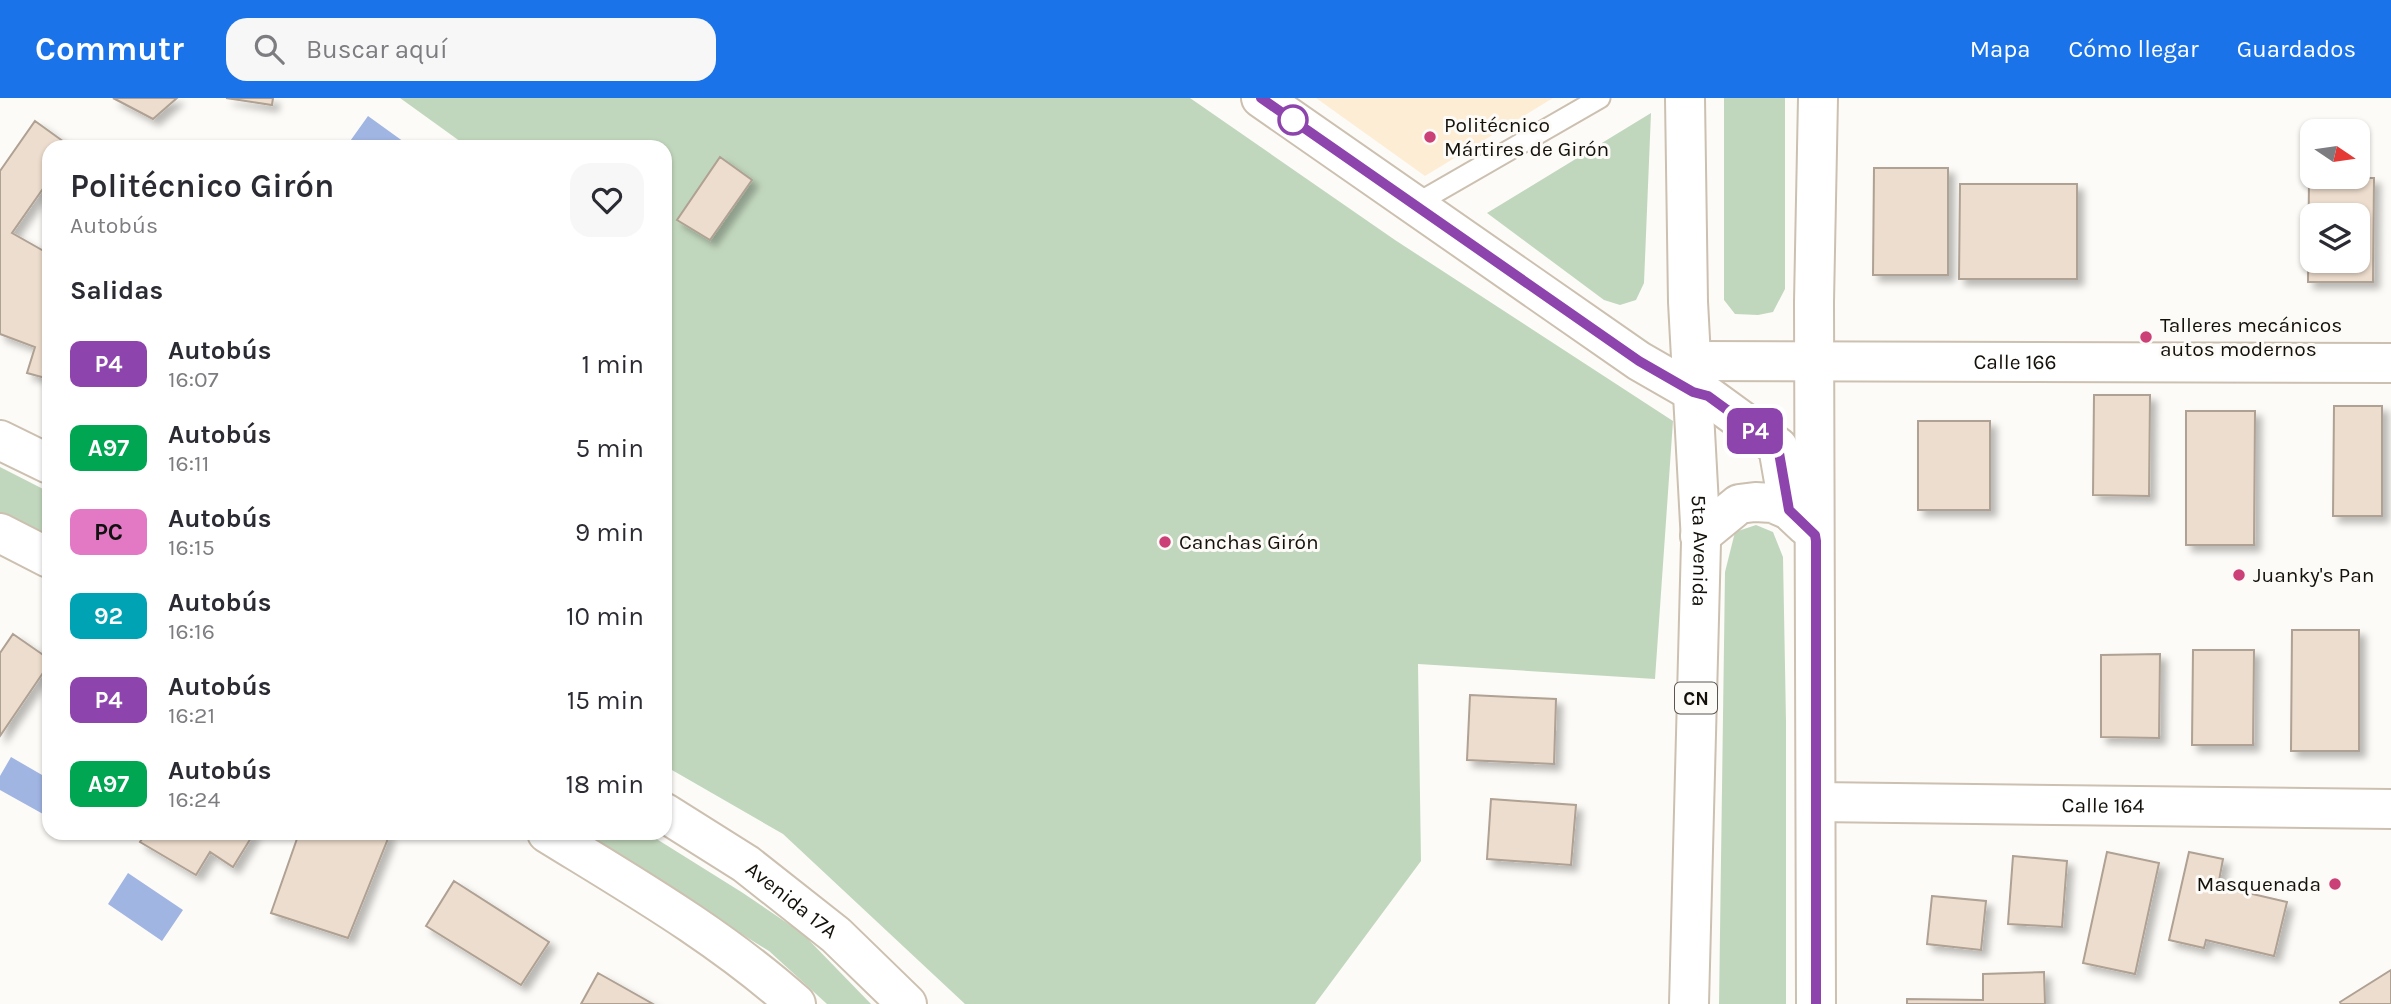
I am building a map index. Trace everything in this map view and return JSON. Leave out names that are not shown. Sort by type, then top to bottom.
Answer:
[{"type":"main road","points":[[1261,98],[1415,205]]},
{"type":"main road","name":"5ta Avenida","points":[[1685,98],[1692,377],[1700,536],[1689,1004]]},
{"type":"main road","points":[[1816,1004],[1816,802],[1802,523],[1814,363],[1818,98]]},
{"type":"main road","name":"Calle 166","points":[[1415,205],[1639,361],[1692,377],[1814,363],[2391,363]]},
{"type":"main road","points":[[1692,377],[1708,396],[1778,447],[1802,523]]},
{"type":"main road","points":[[0,440],[42,461]]},
{"type":"main road","points":[[1700,536],[1739,504],[1773,503],[1802,523]]},
{"type":"main road","points":[[0,533],[42,554]]},
{"type":"main road","name":"Calle 164","points":[[1816,802],[2391,809]]},
{"type":"main road","name":"Avenida 17A","points":[[672,817],[746,864],[826,927],[907,1004]]},
{"type":"main road","points":[[559,840],[678,912],[762,974],[796,1004]]},
{"type":"lane","points":[[1415,205],[1600,98]]},
{"type":"shaded area","name":"Politécnico Mártires de Girón","points":[[1316,98],[1553,98],[1425,176]]},
{"type":"green space","name":"Canchas Girón","points":[[400,98],[1190,98],[1395,240],[1673,421],[1655,679],[1418,664],[1421,861],[1315,1004],[965,1004],[783,834],[672,770],[672,140],[458,140]]},
{"type":"green space","points":[[1724,98],[1785,98],[1785,289],[1773,312],[1758,315],[1735,314],[1724,300]]},
{"type":"green space","points":[[1651,113],[1644,283],[1636,300],[1620,305],[1604,300],[1487,213]]},
{"type":"green space","points":[[0,467],[42,488],[42,535],[0,513]]},
{"type":"green space","points":[[1756,525],[1773,532],[1783,557],[1786,1004],[1719,1004],[1725,572],[1735,532]]},
{"type":"green space","points":[[590,840],[658,840],[802,933],[871,1004],[827,1004],[769,951]]},
{"type":"water","points":[[368,116],[401,140],[351,140]]},
{"type":"water","points":[[11,757],[42,775],[42,813],[0,790],[0,776]]},
{"type":"water","points":[[128,873],[183,910],[162,941],[108,904]]},
{"type":"building","points":[[113,98],[177,98],[153,119]]},
{"type":"building","points":[[226,98],[273,98],[272,105]]},
{"type":"building","points":[[35,121],[61,140],[42,140],[42,190],[12,233],[42,250],[42,377],[27,373],[35,347],[0,334],[0,171]]},
{"type":"building","points":[[720,157],[752,180],[710,240],[677,220]]},
{"type":"building","points":[[1874,168],[1948,168],[1948,275],[1873,275]]},
{"type":"building","points":[[2370,178],[2374,178],[2373,282],[2308,282],[2308,273],[2370,273],[2370,203],[2309,203],[2309,189],[2370,189]]},
{"type":"building","points":[[1960,184],[2077,184],[2077,279],[1959,279]]},
{"type":"building","points":[[2094,395],[2150,395],[2149,496],[2093,495]]},
{"type":"building","points":[[2334,406],[2382,406],[2382,516],[2333,516]]},
{"type":"building","points":[[2186,411],[2255,411],[2254,545],[2186,545]]},
{"type":"building","points":[[1918,421],[1990,421],[1990,510],[1918,510]]},
{"type":"building","points":[[2292,630],[2359,630],[2359,751],[2291,751]]},
{"type":"building","points":[[13,634],[42,654],[42,674],[0,736],[0,653]]},
{"type":"building","points":[[2193,650],[2254,650],[2253,745],[2192,745]]},
{"type":"building","points":[[2160,654],[2159,738],[2101,737],[2101,655]]},
{"type":"building","points":[[1470,695],[1556,699],[1554,764],[1467,760]]},
{"type":"building","points":[[1491,799],[1576,805],[1571,865],[1487,859]]},
{"type":"building","points":[[250,840],[233,867],[210,852],[196,875],[140,842]]},
{"type":"building","points":[[297,840],[387,840],[348,938],[271,913]]},
{"type":"building","points":[[2107,852],[2159,863],[2135,974],[2083,963]]},
{"type":"building","points":[[2189,852],[2223,859],[2218,886],[2287,902],[2274,956],[2206,940],[2204,948],[2169,940]]},
{"type":"building","points":[[2013,856],[2067,861],[2062,927],[2008,924]]},
{"type":"building","points":[[454,881],[549,942],[521,985],[426,926]]},
{"type":"building","points":[[1932,896],[1986,901],[1981,950],[1927,944]]},
{"type":"building","points":[[2391,970],[2391,1004],[2341,1004],[2340,1002]]},
{"type":"building","points":[[2044,972],[2045,1004],[1907,1004],[1907,999],[1983,1000],[1983,974]]},
{"type":"building","points":[[598,973],[653,1004],[581,1004]]},
{"type":"bus line","name":"P4","points":[[1261,98],[1639,361],[1677,384],[1708,396],[1778,447],[1789,510],[1815,535],[1816,541],[1816,1004]]},
{"type":"place","name":"Politécnico Mártires de Girón","points":[[1430,137]]},
{"type":"place","name":"Talleres mecánicos autos modernos","points":[[2146,337]]},
{"type":"place","name":"Canchas Girón","points":[[1165,542]]},
{"type":"place","name":"Juanky's Pan","points":[[2239,575]]},
{"type":"place","name":"Masquenada","points":[[2335,884]]}]
